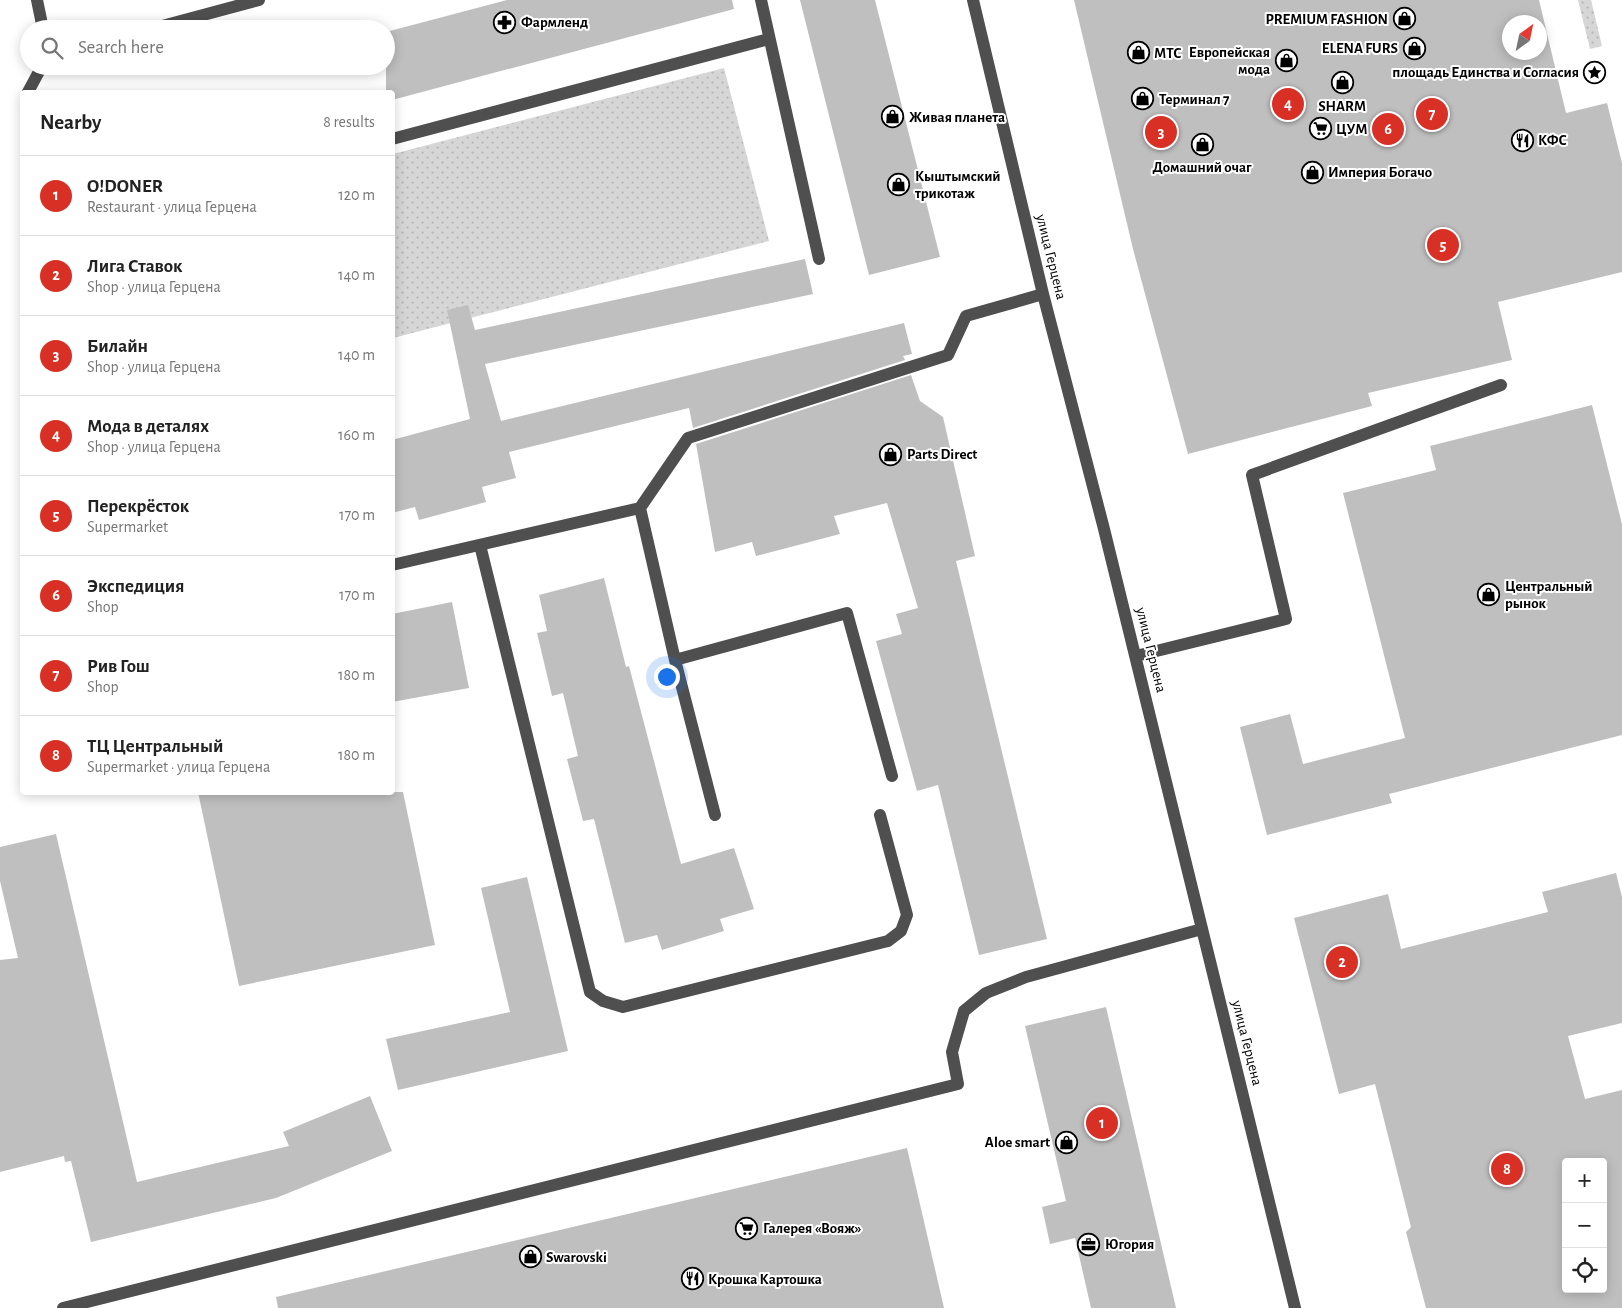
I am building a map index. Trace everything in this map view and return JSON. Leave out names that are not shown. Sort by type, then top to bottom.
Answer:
[{"type":"street","points":[[38,0],[41,20]]},
{"type":"street","points":[[177,20],[221,5],[259,0]]},
{"type":"street","points":[[761,0],[818,259]]},
{"type":"street","name":"улица Герцена","points":[[973,0],[1043,294],[1136,656],[1295,1308]]},
{"type":"street","points":[[395,138],[769,40]]},
{"type":"street","points":[[29,90],[37,75]]},
{"type":"street","points":[[395,564],[640,508],[688,438],[948,355],[966,316],[1043,294]]},
{"type":"street","points":[[1136,656],[1286,619],[1252,475],[1501,385]]},
{"type":"street","points":[[640,508],[715,815]]},
{"type":"street","points":[[480,545],[590,992],[603,1001],[623,1007],[888,941],[901,931],[907,915],[880,815]]},
{"type":"street","points":[[676,660],[847,613],[892,776]]},
{"type":"street","points":[[63,1308],[958,1084],[952,1052],[964,1011],[986,994],[1026,977],[1202,929]]},
{"type":"shaded area","points":[[1578,0],[1591,0],[1602,46],[1590,49]]},
{"type":"shaded area","points":[[724,68],[769,241],[395,337],[395,153]]},
{"type":"building","points":[[507,0],[732,0],[734,9],[395,99],[395,90],[386,90],[386,75],[395,75],[395,30]]},
{"type":"building","points":[[800,0],[875,0],[940,257],[869,275]]},
{"type":"building","points":[[1074,0],[1539,0],[1543,15],[1502,15],[1502,60],[1547,60],[1547,33],[1566,113],[1607,103],[1622,163],[1622,272],[1498,302],[1512,360],[1368,393],[1372,406],[1188,454],[1133,249]]},
{"type":"building","points":[[805,259],[813,294],[485,364],[501,421],[904,323],[912,354],[903,356],[905,360],[693,428],[689,408],[509,452],[516,478],[482,487],[486,502],[419,520],[415,507],[395,512],[395,439],[470,419],[447,310],[468,305],[475,330]]},
{"type":"building","points":[[911,375],[920,401],[943,417],[975,556],[956,561],[1047,939],[979,955],[938,785],[917,791],[876,641],[902,634],[896,614],[918,608],[887,503],[834,516],[840,534],[756,556],[752,542],[715,552],[696,444]]},
{"type":"building","points":[[1592,405],[1622,524],[1622,735],[1389,794],[1392,803],[1267,835],[1240,727],[1290,714],[1303,764],[1405,738],[1343,493],[1436,470],[1430,446]]},
{"type":"building","points":[[604,578],[626,667],[629,666],[681,864],[734,848],[754,909],[720,919],[724,931],[662,950],[657,935],[625,943],[594,819],[583,821],[567,759],[578,756],[563,693],[552,696],[537,633],[547,631],[539,595]]},
{"type":"building","points":[[452,602],[469,688],[395,701],[395,613]]},
{"type":"building","points":[[395,792],[403,792],[435,945],[239,986],[199,795],[395,795]]},
{"type":"building","points":[[56,834],[137,1182],[289,1146],[283,1132],[370,1096],[392,1151],[276,1198],[91,1242],[71,1161],[65,1162],[64,1156],[0,1172],[0,960],[18,958],[0,881],[0,847]]},
{"type":"building","points":[[1616,873],[1622,897],[1622,1023],[1568,1036],[1585,1099],[1622,1090],[1622,1308],[1426,1308],[1406,1232],[1411,1227],[1375,1084],[1339,1094],[1294,918],[1388,894],[1401,949],[1548,912],[1542,892]]},
{"type":"building","points":[[527,877],[568,1051],[398,1090],[386,1039],[510,1012],[481,888]]},
{"type":"building","points":[[1106,1007],[1176,1308],[1091,1308],[1075,1238],[1050,1244],[1042,1207],[1066,1201],[1025,1026]]},
{"type":"building","name":"Галерея «Вояж»","points":[[907,1148],[944,1308],[278,1308],[276,1297]]},
{"type":"place","name":"PREMIUM FASHION","points":[[1404,19]]},
{"type":"place","name":"Фармленд","points":[[505,22]]},
{"type":"place","name":"ELENA FURS","points":[[1414,48]]},
{"type":"place","name":"МТС","points":[[1138,53]]},
{"type":"place","name":"Европейская мода","points":[[1286,61]]},
{"type":"place","name":"площадь Единства и Согласия","points":[[1595,72]]},
{"type":"place","name":"SHARM","points":[[1342,83]]},
{"type":"place","name":"Терминал 7","points":[[1143,99]]},
{"type":"place","name":"Мода в деталях","points":[[1288,104]]},
{"type":"place","name":"Рив Гош","points":[[1432,114]]},
{"type":"place","name":"Живая планета","points":[[893,117]]},
{"type":"place","name":"ЦУМ","points":[[1320,129]]},
{"type":"place","name":"Экспедиция","points":[[1388,129]]},
{"type":"place","name":"Билайн","points":[[1161,132]]},
{"type":"place","name":"КФС","points":[[1522,140]]},
{"type":"place","name":"Домашний очаг","points":[[1202,144]]},
{"type":"place","name":"Империя Богачо","points":[[1312,172]]},
{"type":"place","name":"Кыштымский трикотаж","points":[[899,185]]},
{"type":"place","name":"Перекрёсток","points":[[1443,245]]},
{"type":"place","name":"Parts Direct","points":[[891,454]]},
{"type":"place","name":"Центральный рынок","points":[[1489,595]]},
{"type":"place","name":"Лига Ставок","points":[[1342,962]]},
{"type":"place","name":"O!DONER","points":[[1102,1123]]},
{"type":"place","name":"Aloe smart","points":[[1066,1142]]},
{"type":"place","name":"ТЦ Центральный","points":[[1507,1169]]},
{"type":"place","name":"Галерея «Вояж»","points":[[747,1228]]},
{"type":"place","name":"Югория","points":[[1089,1244]]},
{"type":"place","name":"Swarovski","points":[[530,1257]]},
{"type":"place","name":"Крошка Картошка","points":[[692,1279]]}]
